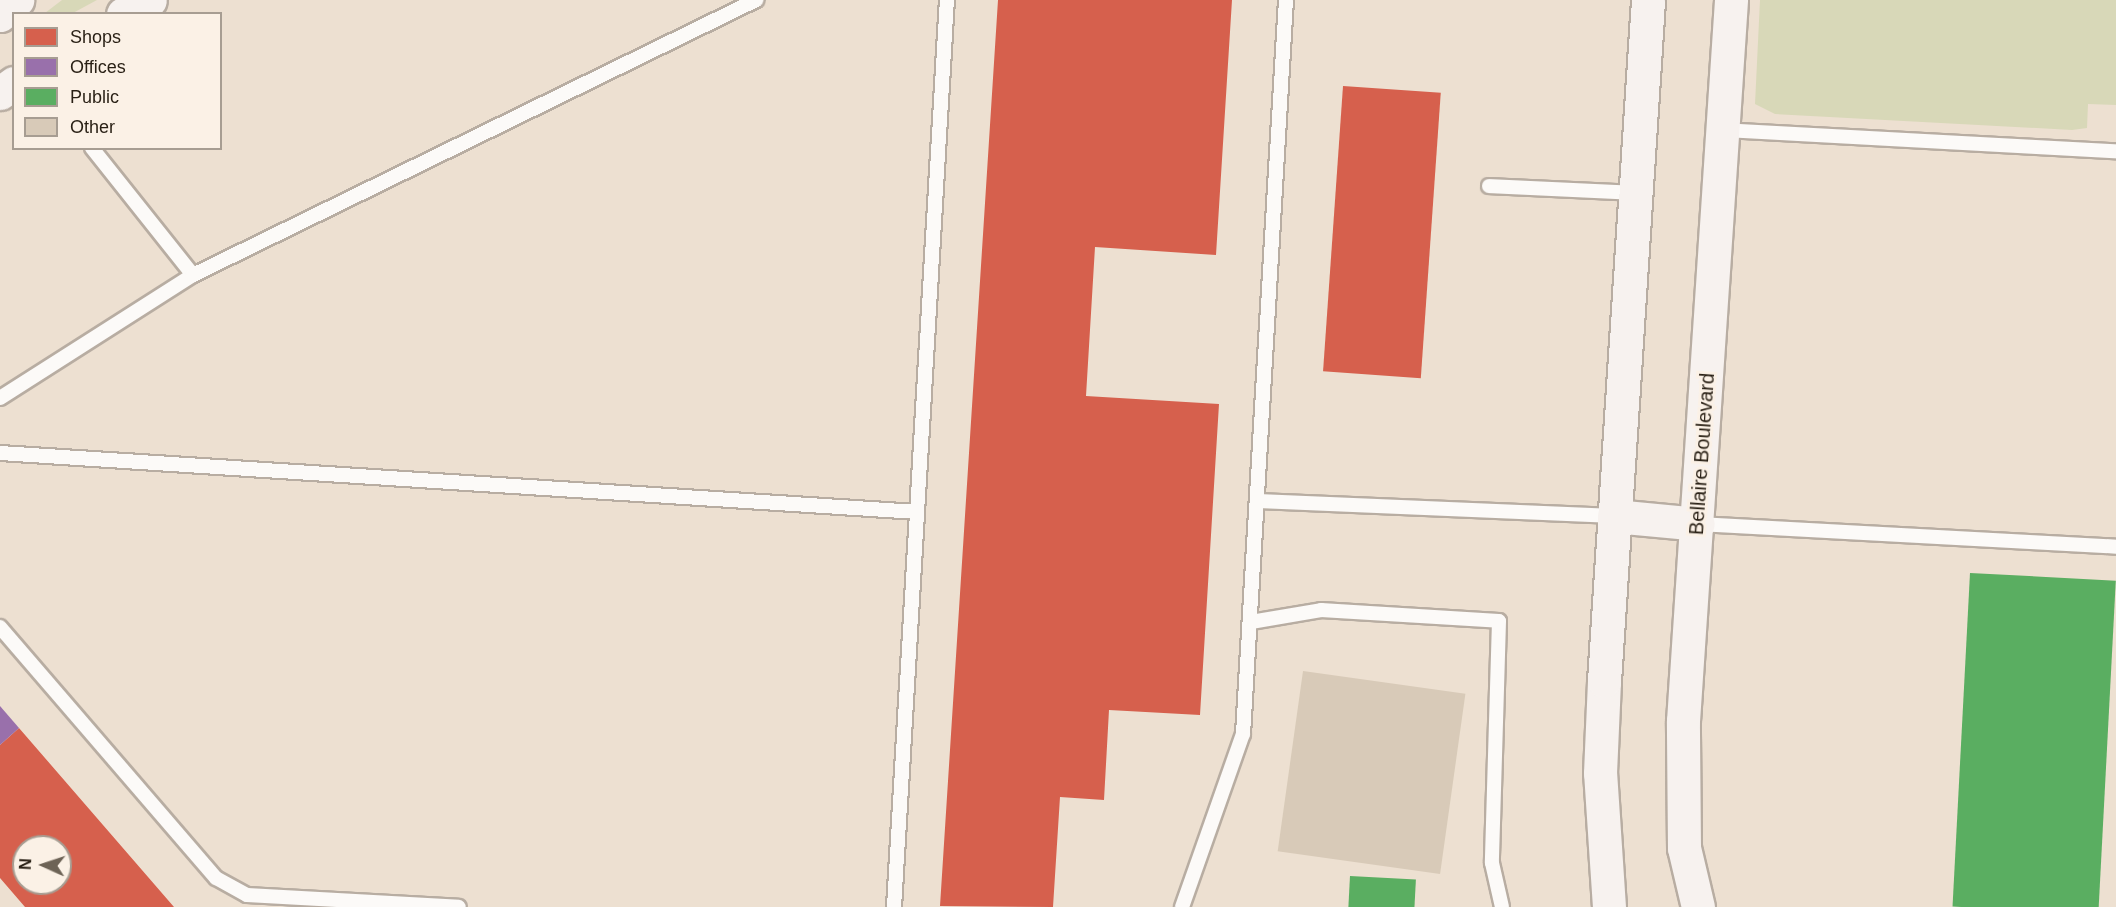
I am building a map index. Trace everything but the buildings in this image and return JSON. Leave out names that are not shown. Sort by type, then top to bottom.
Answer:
[{"type":"main road","points":[[0,15],[17,0]]},
{"type":"main road","points":[[127,12],[150,0]]},
{"type":"main road","points":[[1609,907],[1600,773],[1614,516],[1648,0]]},
{"type":"main road","name":"Bellaire Boulevard","points":[[1698,907],[1684,848],[1681,782],[1731,0]]},
{"type":"main road","points":[[1614,516],[1698,524]]},
{"type":"lane","points":[[0,398],[193,275],[756,0]]},
{"type":"lane","points":[[894,907],[947,0]]},
{"type":"lane","points":[[1182,907],[1243,734],[1259,501],[1286,0]]},
{"type":"lane","points":[[1723,130],[2116,151]]},
{"type":"lane","points":[[94,150],[193,275]]},
{"type":"lane","points":[[1489,186],[1636,193]]},
{"type":"lane","points":[[0,453],[916,512]]},
{"type":"lane","points":[[1259,501],[1614,516]]},
{"type":"lane","points":[[1698,524],[2116,547]]},
{"type":"lane","points":[[1251,622],[1321,610],[1499,621],[1492,863],[1502,907]]},
{"type":"lane","points":[[0,627],[216,878],[248,896],[459,907]]},
{"type":"green space","points":[[62,0],[97,0],[75,12],[46,12]]},
{"type":"green space","points":[[1760,0],[2116,0],[2116,105],[2088,104],[2087,128],[2072,130],[1775,114],[1755,104]]}]
